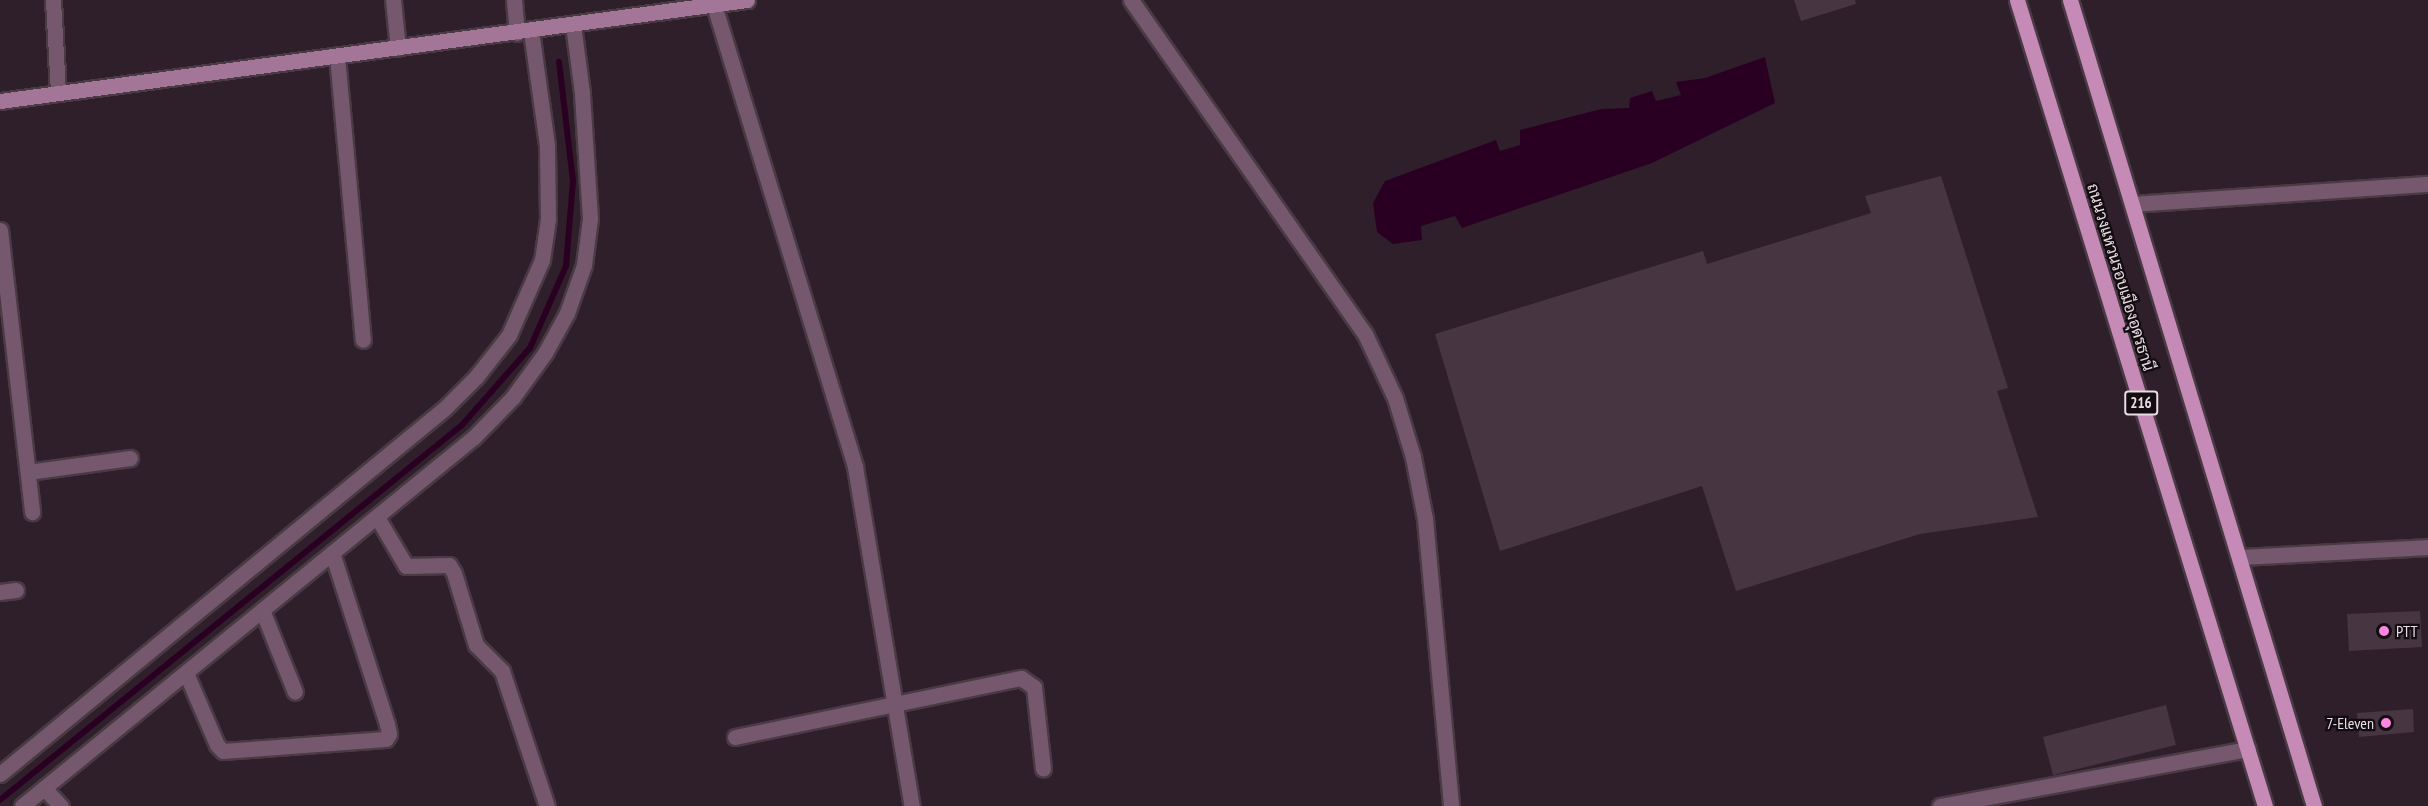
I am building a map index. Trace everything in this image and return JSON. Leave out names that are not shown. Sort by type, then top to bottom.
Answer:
[{"type":"main road","points":[[0,101],[524,32],[747,0]]},
{"type":"main road","name":"ถนนวงแหวนรอบเมืองอุดรธานี","points":[[2017,0],[2265,806]]},
{"type":"main road","name":"ถนนวงแหวนรอบเมืองอุดรธานี","points":[[2070,0],[2314,806]]},
{"type":"street","points":[[53,0],[58,93]]},
{"type":"street","points":[[393,0],[398,48]]},
{"type":"street","points":[[0,774],[445,408],[476,377],[509,335],[542,260],[548,219],[547,145],[524,32],[514,0]]},
{"type":"street","points":[[1131,0],[1359,325],[1395,398],[1425,519],[1451,806]]},
{"type":"street","points":[[714,5],[855,467],[892,703],[912,806]]},
{"type":"street","points":[[22,806],[474,437],[513,397],[567,313],[584,265],[590,218],[582,93],[573,25]]},
{"type":"street","points":[[338,56],[363,340]]},
{"type":"street","points":[[2132,204],[2428,184]]},
{"type":"street","points":[[0,230],[6,338],[28,472],[32,512]]},
{"type":"street","points":[[28,472],[130,458]]},
{"type":"street","points":[[377,517],[406,566],[448,565],[454,573],[476,645],[502,671],[547,806]]},
{"type":"street","points":[[2239,557],[2428,547]]},
{"type":"street","points":[[186,673],[217,745],[223,751],[386,739],[389,734],[387,724],[332,553]]},
{"type":"street","points":[[0,592],[16,590]]},
{"type":"street","points":[[262,610],[295,692]]},
{"type":"street","points":[[735,737],[892,703],[1028,680],[1034,687],[1043,769]]},
{"type":"street","points":[[1940,806],[2248,749]]},
{"type":"street","points":[[44,788],[61,806]]},
{"type":"shaded area","points":[[1765,57],[1775,103],[1652,163],[1462,228],[1455,216],[1421,226],[1422,240],[1393,244],[1377,232],[1373,203],[1385,181],[1496,140],[1500,151],[1520,145],[1520,130],[1601,109],[1629,108],[1630,98],[1652,91],[1656,101],[1681,95],[1676,82],[1705,78]]},
{"type":"building","points":[[1794,0],[1855,0],[1856,4],[1801,21]]},
{"type":"building","points":[[1941,176],[2008,388],[1997,391],[2038,517],[1920,534],[1736,591],[1702,486],[1500,551],[1435,334],[1703,251],[1707,264],[1871,213],[1865,196]]},
{"type":"building","name":"PTT","points":[[2420,611],[2422,647],[2349,651],[2347,614]]},
{"type":"building","points":[[2166,705],[2176,745],[2053,775],[2043,737]]},
{"type":"building","name":"7-Eleven","points":[[2413,709],[2414,732],[2359,737],[2357,713]]},
{"type":"waterway","points":[[0,800],[462,425],[530,348],[566,266],[573,181],[559,62]]},
{"type":"place","name":"PTT","points":[[2384,631]]},
{"type":"place","name":"7-Eleven","points":[[2386,723]]}]
